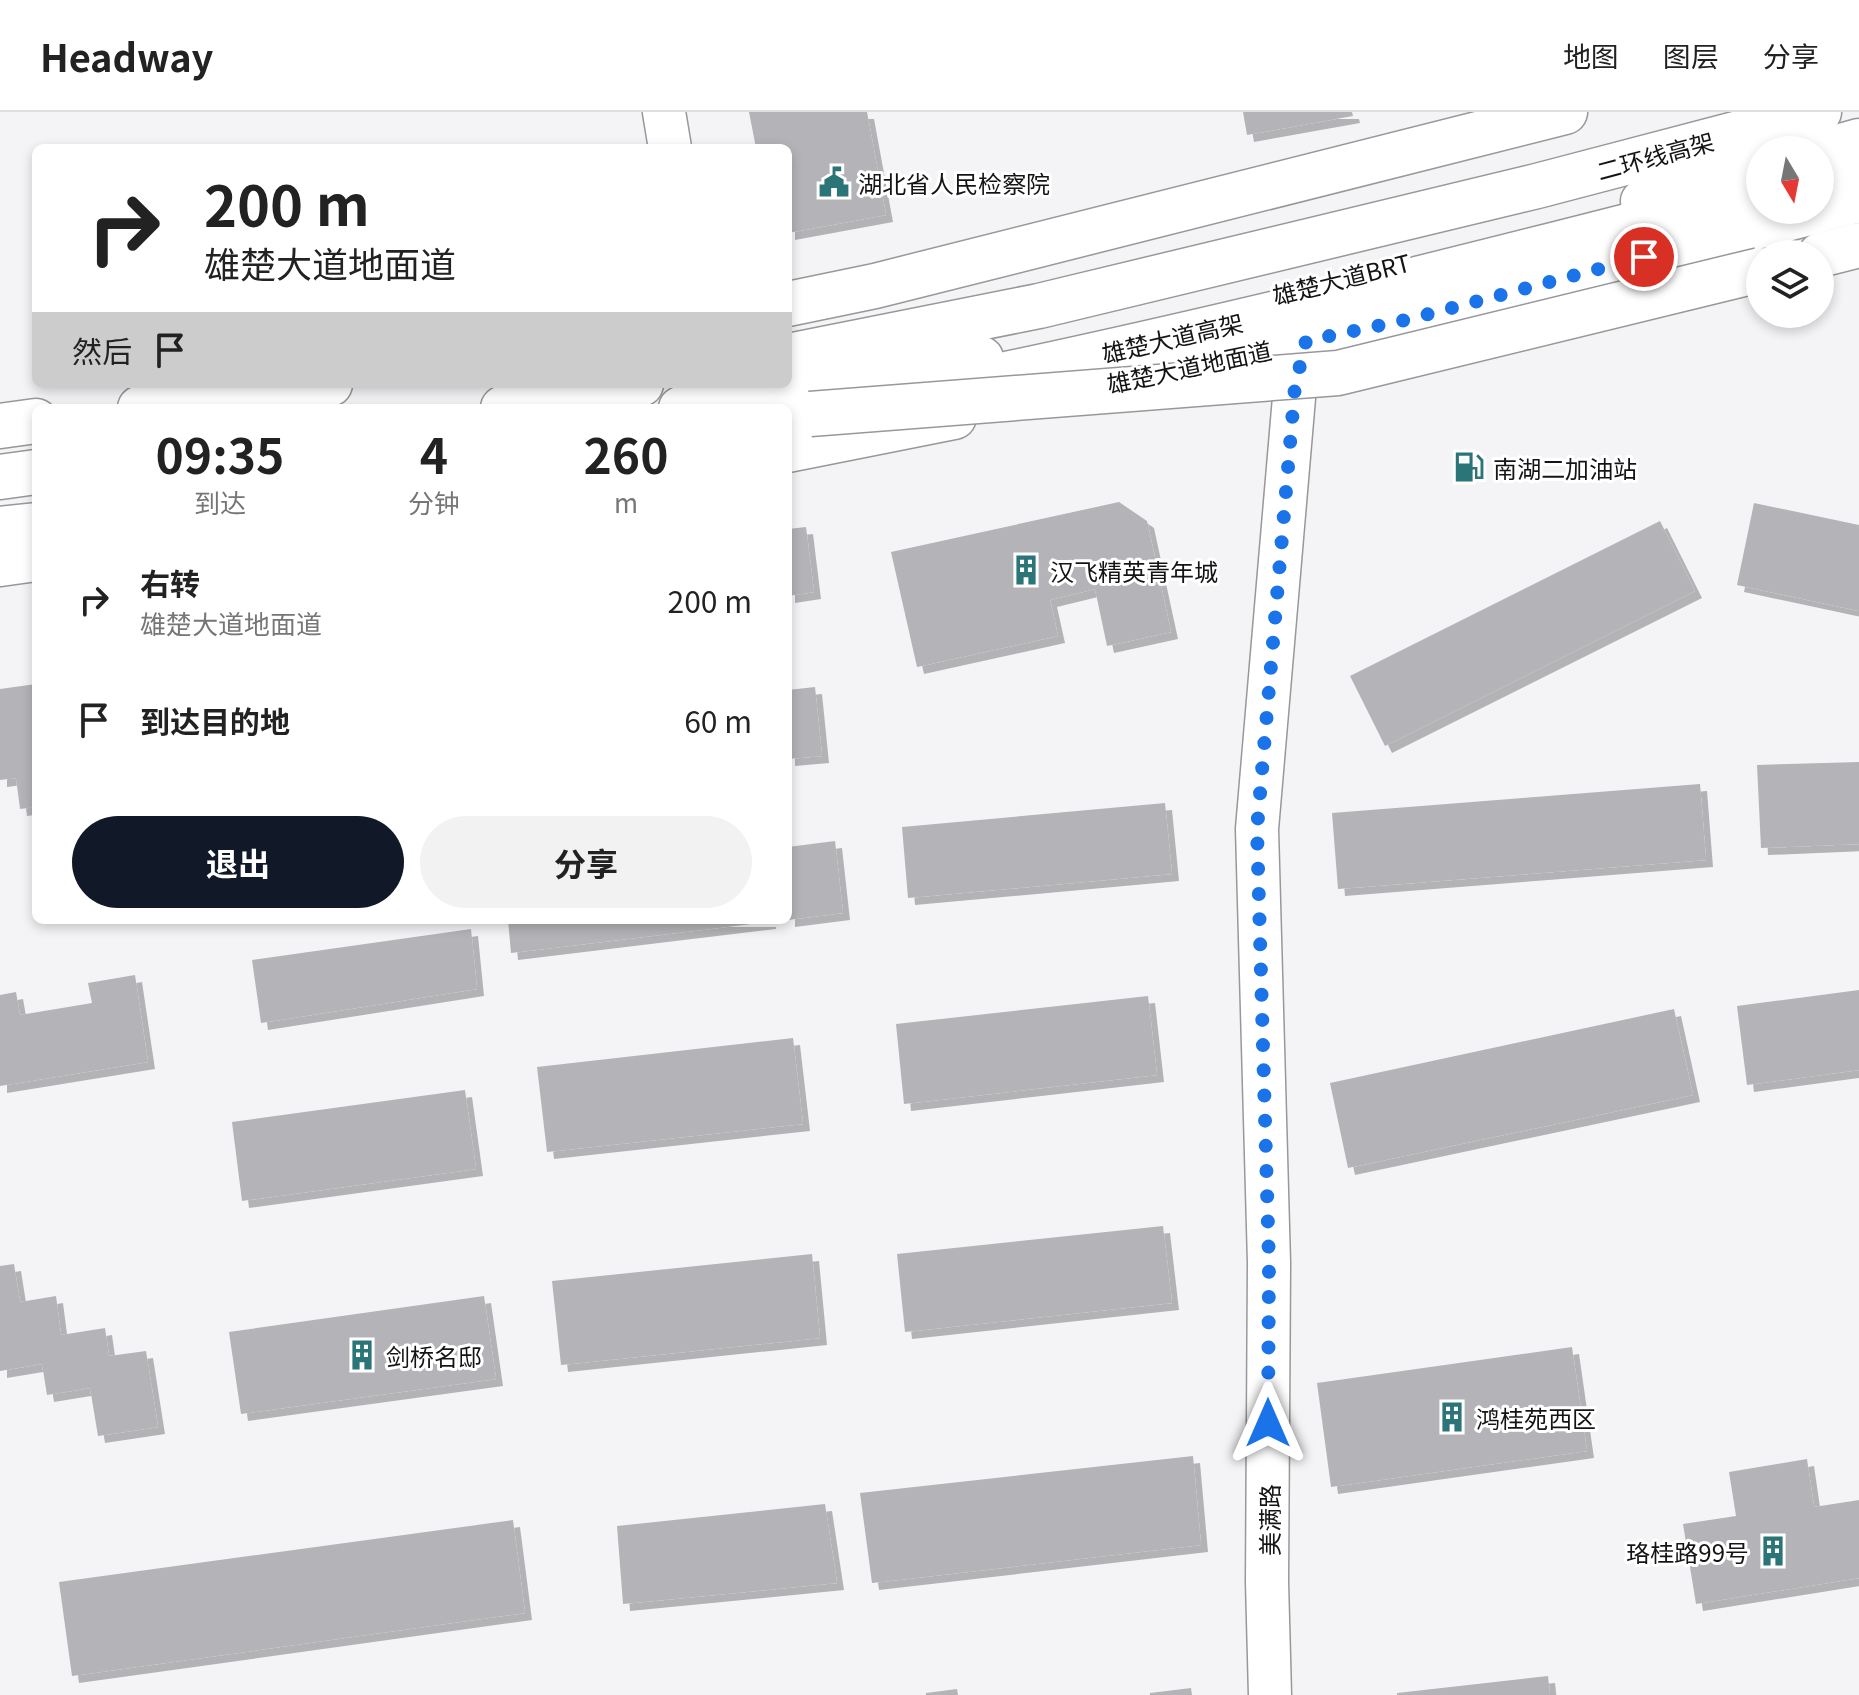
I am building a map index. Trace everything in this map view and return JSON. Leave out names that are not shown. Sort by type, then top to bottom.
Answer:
[{"type":"main road","points":[[792,303],[875,286],[1565,112]]},
{"type":"main road","name":"二环线高架","points":[[792,355],[1039,306],[1537,186],[1819,112]]},
{"type":"main road","points":[[1834,172],[1859,166]]},
{"type":"main road","name":"雄楚大道高架","points":[[795,427],[1554,245],[1746,196]]},
{"type":"main road","name":"雄楚大道地面道","points":[[1834,206],[1859,200]]},
{"type":"main road","name":"雄楚大道地面道","points":[[795,427],[860,437],[1410,319],[1767,224]]},
{"type":"main road","points":[[1834,251],[1859,245]]},
{"type":"main road","points":[[795,427],[1338,373],[1746,273]]},
{"type":"main road","points":[[172,404],[298,388]]},
{"type":"main road","points":[[526,404],[618,388]]},
{"type":"main road","points":[[0,426],[32,422]]},
{"type":"main road","points":[[0,477],[32,473]]},
{"type":"main road","points":[[0,529],[32,525]]},
{"type":"main road","points":[[0,564],[32,560]]},
{"type":"street","points":[[664,112],[669,144]]},
{"type":"street","points":[[1834,147],[1859,140]]},
{"type":"street","name":"雄楚大道BRT","points":[[705,404],[955,364],[1253,299],[1550,227],[1746,172]]},
{"type":"street","name":"美满路","points":[[1270,1695],[1267,1582],[1269,1263],[1257,829],[1295,386],[1306,341]]},
{"type":"street","points":[[0,513],[32,509]]},
{"type":"building","name":"湖北省人民检察院","points":[[749,112],[867,112],[886,215],[792,232],[792,144],[755,144]]},
{"type":"building","points":[[1243,112],[1352,112],[1353,116],[1247,135]]},
{"type":"building","name":"汉飞精英青年城","points":[[1119,502],[1147,521],[1171,632],[1107,646],[1095,589],[1050,600],[1058,636],[917,667],[891,552]]},
{"type":"building","points":[[1754,503],[1859,525],[1859,611],[1737,585]]},
{"type":"building","points":[[1660,521],[1695,591],[1385,746],[1350,676]]},
{"type":"building","points":[[806,527],[814,592],[792,595],[792,529]]},
{"type":"building","points":[[32,685],[32,808],[20,809],[16,778],[0,780],[0,689]]},
{"type":"building","points":[[815,687],[822,756],[792,759],[792,690]]},
{"type":"building","points":[[1859,762],[1859,844],[1761,848],[1757,765]]},
{"type":"building","points":[[1700,784],[1706,860],[1338,889],[1332,813]]},
{"type":"building","points":[[1165,803],[1172,874],[908,898],[902,827]]},
{"type":"building","points":[[835,841],[843,913],[792,919],[792,846]]},
{"type":"building","points":[[508,924],[752,924],[511,953]]},
{"type":"building","points":[[471,929],[477,989],[261,1023],[252,960]]},
{"type":"building","points":[[135,975],[148,1062],[0,1086],[0,995],[16,992],[20,1015],[92,1003],[88,983]]},
{"type":"building","points":[[1859,990],[1859,1070],[1747,1085],[1737,1006]]},
{"type":"building","points":[[1148,996],[1157,1075],[904,1104],[896,1024]]},
{"type":"building","points":[[1674,1009],[1693,1095],[1348,1168],[1330,1083]]},
{"type":"building","points":[[793,1038],[803,1124],[547,1152],[537,1067]]},
{"type":"building","points":[[465,1090],[476,1169],[242,1201],[232,1122]]},
{"type":"building","points":[[1163,1226],[1172,1303],[905,1332],[897,1254]]},
{"type":"building","points":[[812,1254],[820,1338],[561,1365],[552,1281]]},
{"type":"building","points":[[14,1264],[20,1302],[56,1296],[61,1335],[105,1328],[109,1356],[146,1351],[158,1427],[98,1436],[90,1388],[47,1395],[42,1364],[0,1371],[0,1266]]},
{"type":"building","name":"剑桥名邸","points":[[484,1296],[496,1379],[241,1414],[229,1332]]},
{"type":"building","name":"鸿桂苑西区","points":[[1572,1347],[1587,1451],[1331,1487],[1317,1383]]},
{"type":"building","points":[[1193,1456],[1201,1545],[872,1583],[860,1493]]},
{"type":"building","name":"珞桂路99号","points":[[1807,1459],[1814,1507],[1859,1500],[1859,1578],[1696,1604],[1683,1524],[1736,1516],[1729,1472]]},
{"type":"building","points":[[825,1504],[837,1583],[623,1604],[617,1526]]},
{"type":"building","points":[[513,1520],[525,1613],[72,1676],[59,1582]]},
{"type":"building","points":[[1548,1676],[1550,1695],[1397,1695],[1397,1693]]},
{"type":"building","points":[[1191,1688],[1192,1695],[1150,1695],[1150,1693]]},
{"type":"building","points":[[957,1689],[958,1695],[926,1695],[926,1693]]},
{"type":"place","name":"湖北省人民检察院","points":[[834,182]]},
{"type":"place","name":"南湖二加油站","points":[[1469,467]]},
{"type":"place","name":"汉飞精英青年城","points":[[1026,570]]},
{"type":"place","name":"剑桥名邸","points":[[362,1355]]},
{"type":"place","name":"鸿桂苑西区","points":[[1452,1417]]},
{"type":"place","name":"珞桂路99号","points":[[1773,1551]]},
{"type":"route","points":[[1268,1423],[1269,1263],[1257,829],[1295,386],[1306,341],[1410,319],[1644,257]]}]
